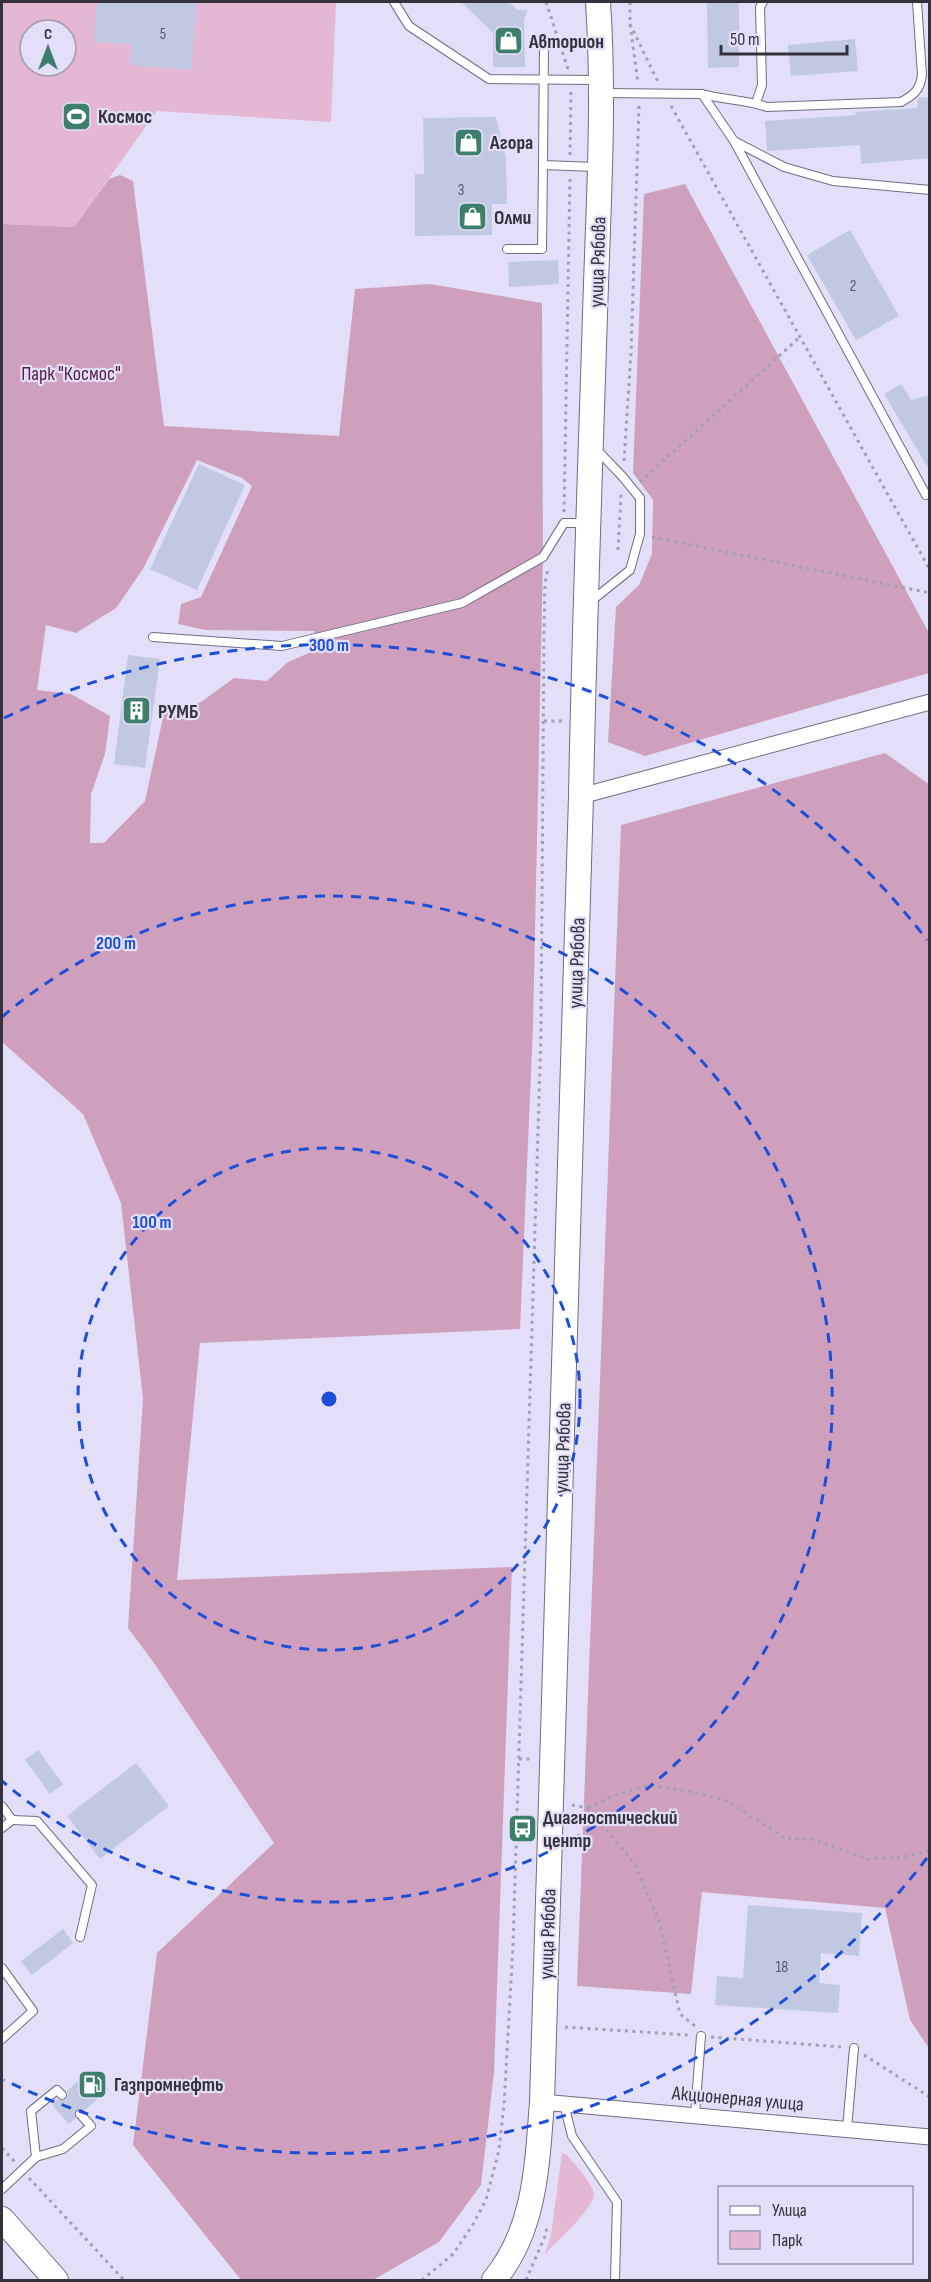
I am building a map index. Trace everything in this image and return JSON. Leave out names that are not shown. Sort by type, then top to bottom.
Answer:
[{"type":"main road","name":"улица Рябова","points":[[494,2280],[512,2256],[526,2224],[553,2102],[584,606],[600,167],[598,2]]},
{"type":"main road","points":[[2,2219],[56,2280]]},
{"type":"street","points":[[581,795],[930,702]]},
{"type":"street","name":"Акционерная улица","points":[[553,2102],[930,2137]]},
{"type":"lane","points":[[394,2],[409,26],[489,79],[571,79],[639,93],[702,94],[767,107],[901,102],[912,95],[920,87],[922,75],[917,2]]},
{"type":"lane","points":[[756,103],[762,85],[760,8],[764,2]]},
{"type":"lane","points":[[507,249],[542,249],[544,45]]},
{"type":"lane","points":[[702,94],[734,141],[926,495]]},
{"type":"lane","points":[[734,141],[784,167],[833,181],[930,190]]},
{"type":"lane","points":[[543,165],[600,167]]},
{"type":"lane","points":[[584,606],[630,570],[639,534],[640,498],[591,444]]},
{"type":"lane","points":[[153,637],[282,646],[462,603],[543,557],[564,523],[588,523]]},
{"type":"lane","points":[[2,1806],[12,1820]]},
{"type":"lane","points":[[2,1828],[12,1820],[37,1821],[92,1885],[80,1937]]},
{"type":"lane","points":[[2,1968],[33,2011],[2,2039]]},
{"type":"lane","points":[[695,2115],[704,2036]]},
{"type":"lane","points":[[847,2129],[854,2048]]},
{"type":"lane","points":[[36,2157],[31,2111],[57,2090],[62,2095]]},
{"type":"lane","points":[[553,2102],[572,2136],[617,2202],[615,2280]]},
{"type":"lane","points":[[2,2189],[36,2157],[63,2149],[91,2126],[80,2114]]},
{"type":"path","points":[[546,2],[571,79],[564,523]]},
{"type":"path","points":[[618,550],[631,353],[639,93],[630,24],[630,2]]},
{"type":"path","points":[[630,24],[664,93],[930,570]]},
{"type":"path","points":[[621,500],[800,337]]},
{"type":"path","points":[[619,530],[930,593]]},
{"type":"path","points":[[422,2280],[453,2254],[486,2200],[499,2150],[504,2106],[513,1946],[541,1045],[544,617],[545,583],[549,561]]},
{"type":"path","points":[[588,1808],[613,1796],[649,1785],[698,1793],[728,1801],[786,1839],[811,1839],[868,1859],[901,1857],[930,1851]]},
{"type":"path","points":[[570,1804],[588,1808],[635,1864],[659,1921],[680,2014],[704,2036]]},
{"type":"path","points":[[565,2027],[854,2048],[930,2097]]},
{"type":"path","points":[[2,2148],[124,2280]]},
{"type":"green space","name":"Космос","points":[[2,2],[336,2],[331,122],[157,111],[74,227],[2,224]]},
{"type":"green space","name":"Парк \"Космос\"","points":[[120,175],[133,181],[164,426],[339,436],[355,289],[430,284],[542,303],[543,557],[533,1027],[520,1329],[200,1343],[177,1580],[512,1567],[494,2072],[481,2185],[439,2242],[373,2280],[241,2280],[133,2145],[157,1953],[274,1843],[154,1663],[128,1628],[143,1399],[121,1203],[83,1114],[2,1042],[2,224],[74,227],[109,179]],"holes":[[[197,460],[242,478],[252,486],[201,597],[181,604],[178,624],[205,630],[314,631],[316,650],[288,662],[267,681],[234,678],[201,702],[164,713],[145,801],[104,843],[90,843],[91,794],[105,754],[110,716],[71,694],[37,690],[46,625],[76,633],[116,608],[143,569]]]},
{"type":"green space","points":[[685,184],[929,633],[929,673],[645,756],[608,742],[616,607],[639,585],[652,554],[653,500],[633,473],[644,194]]},
{"type":"green space","points":[[885,753],[930,785],[929,2048],[910,2020],[885,1908],[702,1892],[691,1994],[577,1986],[621,825]]},
{"type":"green space","points":[[562,2153],[567,2155],[583,2174],[594,2195],[581,2217],[545,2254],[551,2235]]},
{"type":"building","points":[[97,2],[197,2],[191,70],[130,65],[132,44],[94,42]]},
{"type":"building","points":[[461,2],[509,2],[517,10],[527,10],[524,20],[525,67],[493,67],[493,33]]},
{"type":"building","points":[[707,2],[739,2],[739,67],[708,68]]},
{"type":"building","points":[[855,39],[858,71],[791,76],[788,45]]},
{"type":"building","points":[[930,97],[930,158],[861,164],[860,145],[767,151],[765,121],[917,108],[918,98]]},
{"type":"building","points":[[496,117],[506,158],[507,204],[492,204],[492,235],[415,236],[415,174],[424,174],[423,118]]},
{"type":"building","points":[[850,230],[899,316],[856,340],[807,255]]},
{"type":"building","points":[[558,260],[559,284],[509,287],[508,262]]},
{"type":"building","points":[[901,384],[911,400],[930,395],[930,471],[884,394]]},
{"type":"building","points":[[199,464],[245,485],[197,590],[150,569]]},
{"type":"building","name":"РУМБ","points":[[128,655],[160,659],[145,768],[114,764]]},
{"type":"building","points":[[38,1750],[63,1784],[50,1794],[25,1760]]},
{"type":"building","points":[[136,1763],[169,1806],[100,1859],[67,1816]]},
{"type":"building","points":[[748,1905],[862,1913],[859,1956],[821,1953],[819,1983],[840,1985],[838,2013],[715,2005],[717,1976],[743,1978]]},
{"type":"building","points":[[63,1929],[73,1943],[32,1975],[21,1961]]},
{"type":"building","points":[[90,2070],[108,2089],[85,2110],[79,2108],[76,2110],[76,2118],[69,2124],[52,2105],[58,2099],[66,2100],[67,2091]]},
{"type":"place","name":"Авторион","points":[[508,41]]},
{"type":"place","name":"Космос","points":[[77,116]]},
{"type":"place","name":"Агора","points":[[469,142]]},
{"type":"place","name":"Олми","points":[[473,217]]},
{"type":"place","name":"РУМБ","points":[[137,711]]},
{"type":"place","name":"Диагностический центр","points":[[522,1829]]},
{"type":"place","name":"Газпромнефть","points":[[93,2084]]}]
